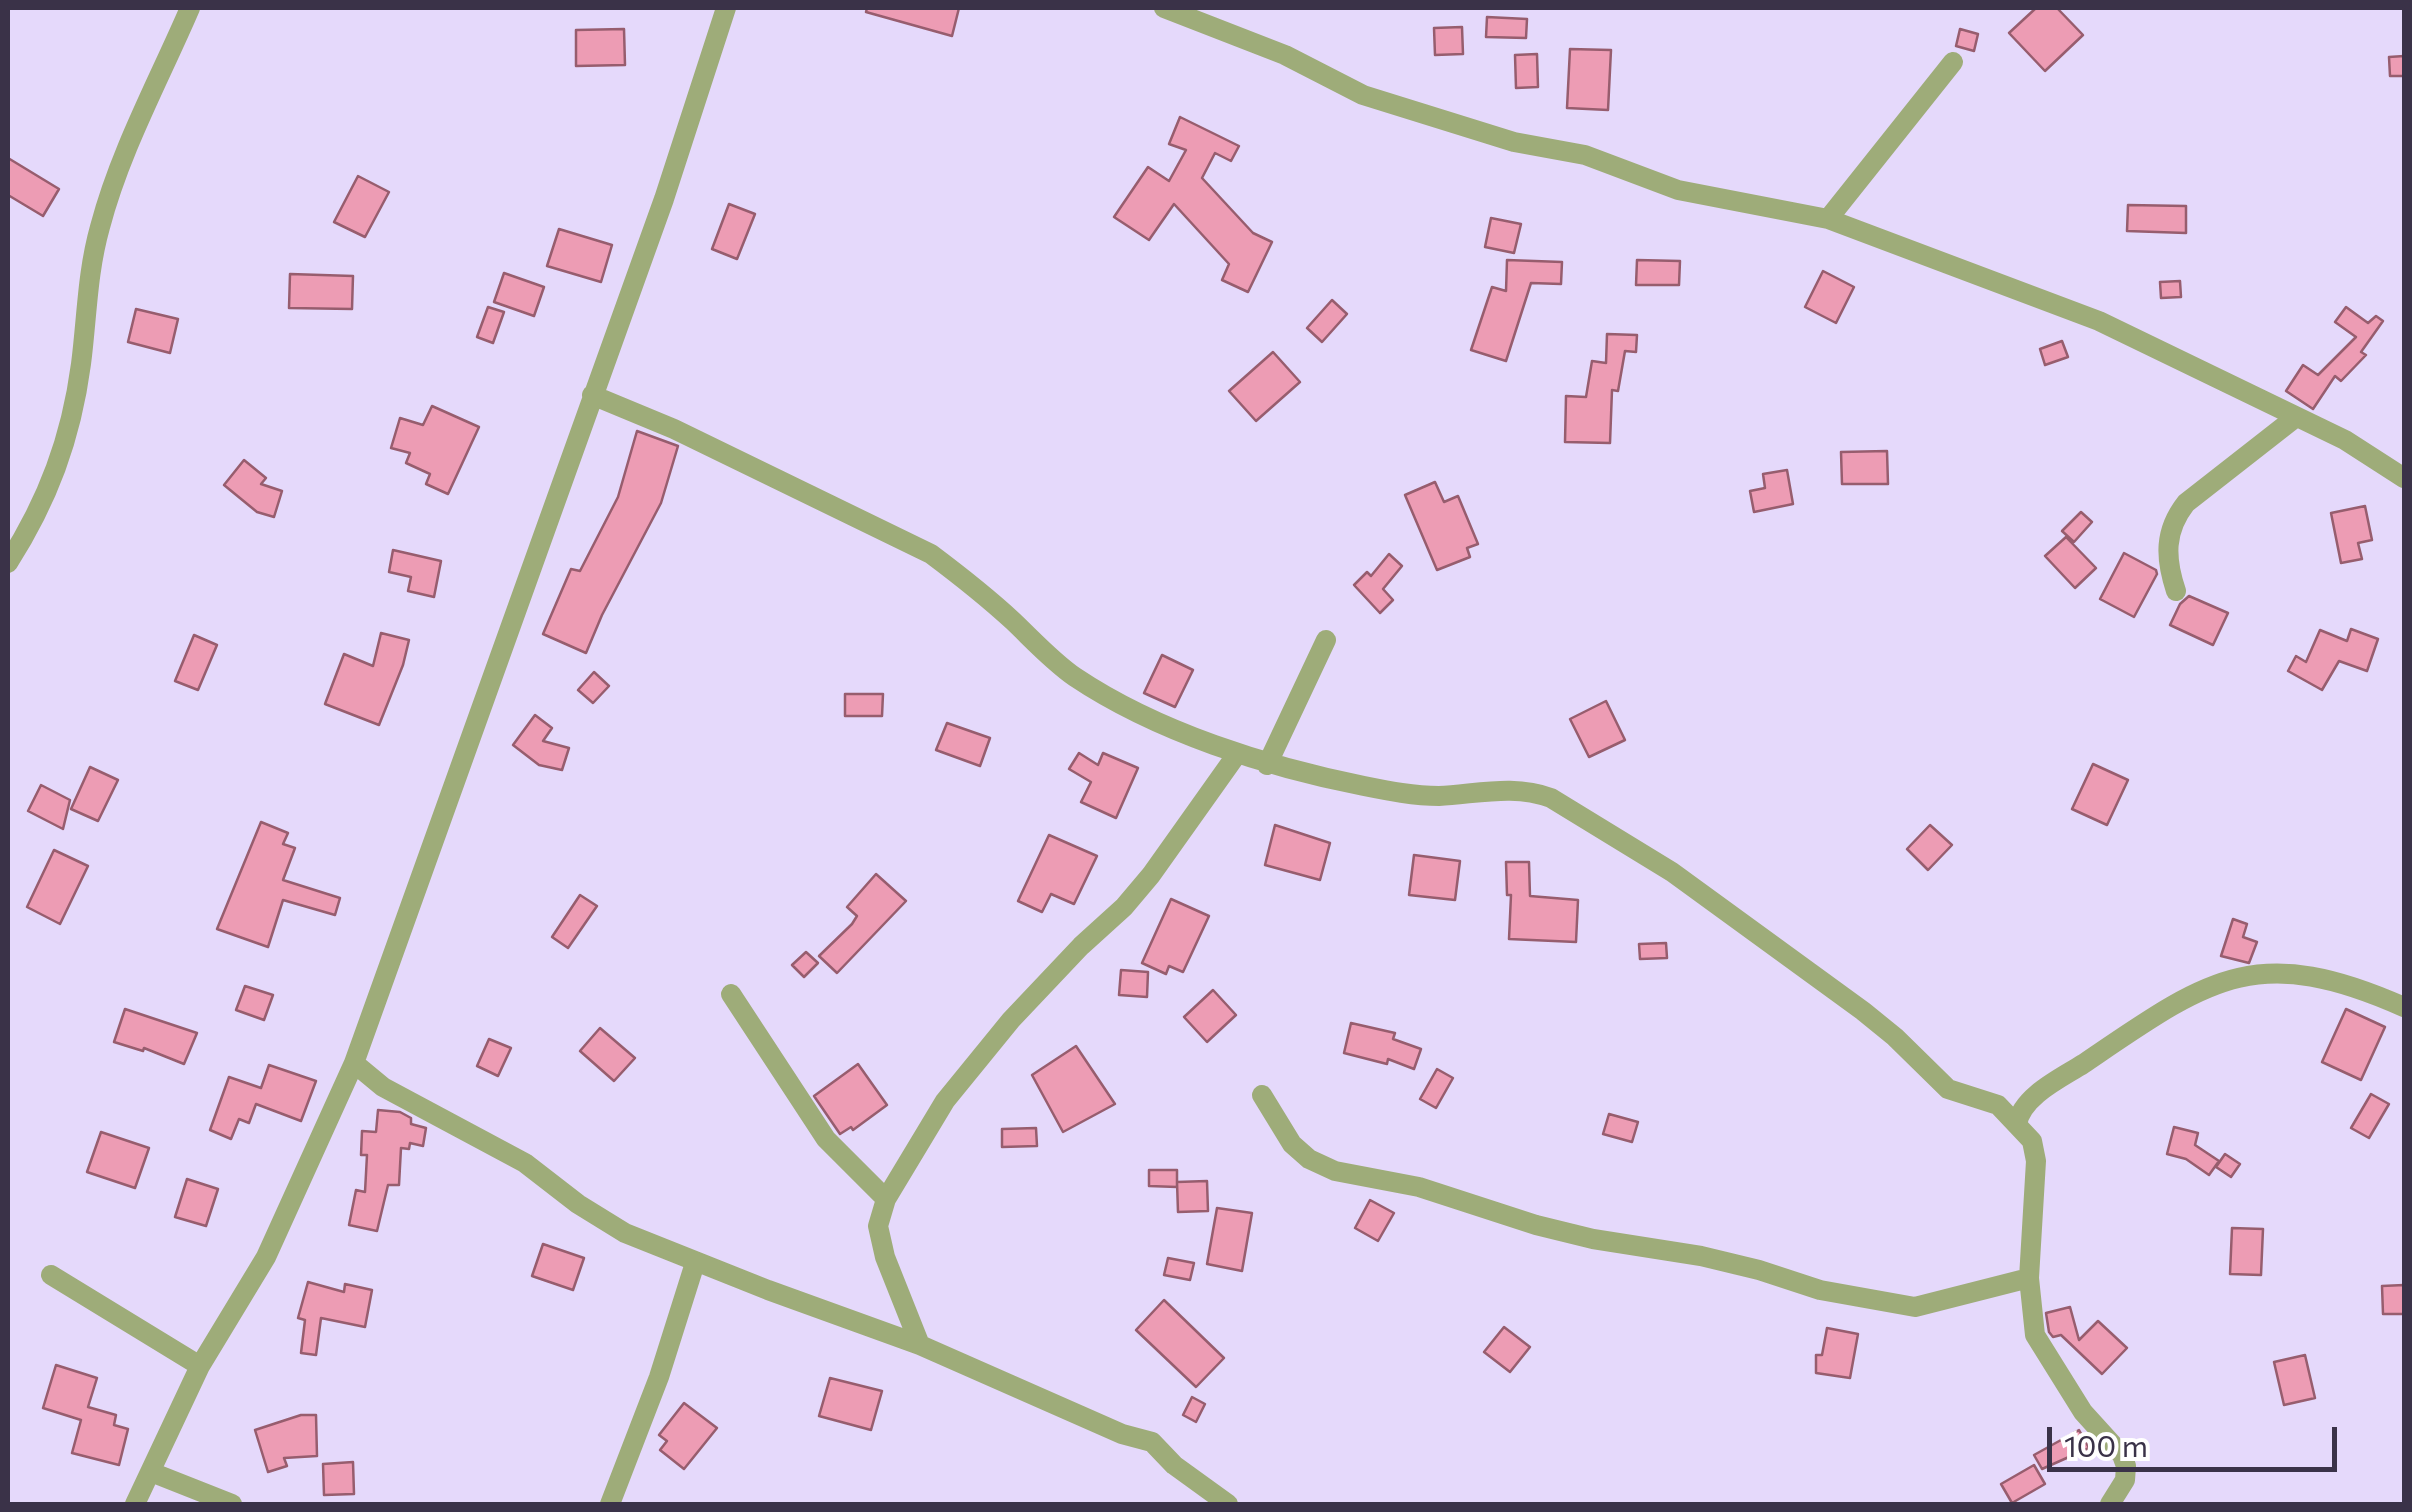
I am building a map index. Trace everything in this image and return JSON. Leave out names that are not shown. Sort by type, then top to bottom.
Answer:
[{"type":"street","points":[[8,563],[36,519],[59,464],[81,364],[86,290],[100,228],[119,168],[190,8]]},
{"type":"street","points":[[136,1504],[200,1366],[266,1257],[354,1063],[664,198],[726,8]]},
{"type":"street","points":[[1166,8],[1285,55],[1363,96],[1514,142],[1585,155],[1678,190],[1828,219],[2099,321],[2345,440],[2404,478]]},
{"type":"street","points":[[1828,219],[1953,62]]},
{"type":"street","points":[[592,396],[674,429],[931,554],[1075,676],[1156,719],[1236,754],[1396,792],[1436,796],[1506,789],[1532,791],[1551,798],[1672,872],[1796,960],[1896,1037],[1948,1089],[1998,1105],[2032,1141],[2036,1161],[2029,1278],[2035,1335],[2082,1412],[2122,1455],[2125,1480],[2110,1504]]},
{"type":"street","points":[[2176,591],[2167,564],[2174,519],[2186,503],[2296,417]]},
{"type":"street","points":[[1268,764],[1326,640]]},
{"type":"street","points":[[920,1346],[885,1257],[878,1226],[886,1199],[946,1100],[1011,1020],[1151,876],[1236,754]]},
{"type":"street","points":[[2017,1124],[2027,1104],[2052,1085],[2196,991],[2232,978],[2276,972],[2325,978],[2404,1007]]},
{"type":"street","points":[[731,994],[826,1138],[886,1199]]},
{"type":"street","points":[[354,1063],[384,1087],[524,1162],[578,1204],[625,1233],[920,1346],[1122,1434],[1152,1442],[1174,1464],[1228,1504]]},
{"type":"street","points":[[1262,1095],[1292,1144],[1309,1159],[1334,1171],[1419,1187],[1594,1239],[1700,1256],[1820,1290],[1915,1306],[2029,1278]]},
{"type":"street","points":[[610,1504],[659,1377],[695,1262]]},
{"type":"street","points":[[51,1275],[200,1366]]},
{"type":"street","points":[[150,1472],[232,1504]]},
{"type":"building","points":[[867,8],[959,8],[952,36],[866,12]]},
{"type":"building","points":[[2036,8],[2057,8],[2083,35],[2045,71],[2009,33]]},
{"type":"building","points":[[1487,17],[1527,19],[1526,38],[1486,37]]},
{"type":"building","points":[[1462,27],[1463,54],[1435,55],[1434,28]]},
{"type":"building","points":[[624,29],[625,65],[576,66],[576,30]]},
{"type":"building","points":[[1960,29],[1978,34],[1974,51],[1956,46]]},
{"type":"building","points":[[1570,49],[1611,50],[1608,110],[1567,108]]},
{"type":"building","points":[[1537,54],[1538,87],[1516,88],[1515,55]]},
{"type":"building","points":[[2404,56],[2404,76],[2390,76],[2389,57]]},
{"type":"building","points":[[1180,117],[1239,146],[1231,161],[1215,153],[1202,178],[1253,233],[1272,242],[1248,292],[1222,280],[1229,264],[1174,204],[1149,240],[1114,217],[1148,167],[1169,181],[1186,150],[1169,144]]},
{"type":"building","points":[[8,158],[59,189],[43,216],[8,195]]},
{"type":"building","points":[[358,176],[389,192],[365,237],[334,222]]},
{"type":"building","points":[[729,204],[755,214],[737,259],[712,249]]},
{"type":"building","points":[[2128,205],[2186,206],[2186,233],[2127,231]]},
{"type":"building","points":[[1491,218],[1521,224],[1514,253],[1485,247]]},
{"type":"building","points":[[559,229],[612,245],[601,282],[547,266]]},
{"type":"building","points":[[1507,260],[1562,262],[1561,284],[1531,283],[1506,361],[1471,350],[1492,287],[1506,291]]},
{"type":"building","points":[[1637,260],[1680,261],[1679,285],[1636,285]]},
{"type":"building","points":[[1823,271],[1854,287],[1836,323],[1805,307]]},
{"type":"building","points":[[504,273],[544,287],[534,316],[494,302]]},
{"type":"building","points":[[290,274],[353,276],[352,309],[289,308]]},
{"type":"building","points":[[2180,281],[2181,297],[2161,298],[2160,282]]},
{"type":"building","points":[[1332,300],[1347,314],[1322,342],[1307,328]]},
{"type":"building","points":[[488,307],[504,312],[493,343],[477,337]]},
{"type":"building","points":[[2346,307],[2368,323],[2376,316],[2383,321],[2361,352],[2366,355],[2341,381],[2335,376],[2313,409],[2286,391],[2303,365],[2318,375],[2356,337],[2335,322]]},
{"type":"building","points":[[136,309],[178,319],[170,353],[128,342]]},
{"type":"building","points":[[1607,334],[1637,335],[1636,352],[1625,351],[1618,391],[1612,390],[1610,443],[1565,442],[1566,396],[1586,397],[1592,361],[1606,363]]},
{"type":"building","points":[[2062,341],[2068,357],[2045,365],[2040,349]]},
{"type":"building","points":[[1273,352],[1300,382],[1256,421],[1229,391]]},
{"type":"building","points":[[432,406],[479,427],[448,494],[426,484],[430,474],[406,463],[410,453],[391,448],[400,418],[423,425]]},
{"type":"building","points":[[637,431],[678,446],[661,503],[586,653],[543,634],[571,569],[580,571],[618,497]]},
{"type":"building","points":[[1887,451],[1888,484],[1842,484],[1841,452]]},
{"type":"building","points":[[244,460],[266,478],[261,484],[282,491],[274,517],[257,512],[224,485]]},
{"type":"building","points":[[1787,470],[1793,504],[1754,512],[1750,491],[1765,488],[1763,474]]},
{"type":"building","points":[[1435,482],[1444,502],[1458,496],[1478,544],[1467,548],[1470,557],[1437,570],[1405,495]]},
{"type":"building","points":[[2365,506],[2372,540],[2358,543],[2362,559],[2341,563],[2331,513]]},
{"type":"building","points":[[2081,512],[2092,522],[2074,542],[2062,531]]},
{"type":"building","points":[[2066,537],[2096,568],[2075,588],[2045,556]]},
{"type":"building","points":[[393,550],[441,561],[434,597],[408,591],[411,577],[389,572]]},
{"type":"building","points":[[2124,553],[2157,574],[2134,617],[2100,599]]},
{"type":"building","points":[[1389,554],[1402,566],[1383,589],[1393,600],[1380,613],[1354,585],[1367,572],[1371,576]]},
{"type":"building","points":[[2189,596],[2228,613],[2213,645],[2170,625],[2180,604]]},
{"type":"building","points":[[2351,629],[2378,639],[2367,671],[2339,661],[2322,690],[2288,671],[2296,656],[2306,662],[2320,630],[2347,641]]},
{"type":"building","points":[[381,633],[409,640],[379,725],[325,704],[344,654],[373,666]]},
{"type":"building","points":[[194,635],[217,645],[198,690],[175,681]]},
{"type":"building","points":[[1162,655],[1193,670],[1175,707],[1144,693]]},
{"type":"building","points":[[594,672],[609,686],[593,703],[578,690]]},
{"type":"building","points":[[845,694],[883,694],[882,716],[845,716]]},
{"type":"building","points":[[1606,701],[1625,740],[1589,757],[1570,719]]},
{"type":"building","points":[[535,715],[552,728],[543,741],[569,748],[562,770],[539,765],[513,745]]},
{"type":"building","points":[[947,723],[990,738],[980,766],[936,750]]},
{"type":"building","points":[[1079,753],[1098,765],[1103,753],[1138,768],[1116,818],[1081,802],[1091,782],[1069,769]]},
{"type":"building","points":[[2093,764],[2128,780],[2107,825],[2072,809]]},
{"type":"building","points":[[90,767],[118,780],[98,821],[71,809]]},
{"type":"building","points":[[41,785],[70,800],[63,829],[28,811]]},
{"type":"building","points":[[261,822],[288,833],[283,844],[295,848],[283,880],[340,898],[335,915],[283,900],[268,947],[217,929]]},
{"type":"building","points":[[1275,825],[1330,843],[1320,880],[1265,865]]},
{"type":"building","points":[[1930,825],[1952,845],[1928,870],[1907,849]]},
{"type":"building","points":[[1049,835],[1097,856],[1074,904],[1051,894],[1042,912],[1018,901]]},
{"type":"building","points":[[54,850],[88,866],[60,924],[27,907]]},
{"type":"building","points":[[1414,855],[1460,861],[1455,900],[1409,895]]},
{"type":"building","points":[[1506,862],[1529,862],[1530,896],[1578,900],[1576,942],[1509,939],[1511,895],[1507,895]]},
{"type":"building","points":[[876,874],[906,901],[837,973],[819,956],[852,924],[857,916],[847,907]]},
{"type":"building","points":[[580,895],[597,906],[568,948],[552,937]]},
{"type":"building","points":[[1171,899],[1209,916],[1183,972],[1169,966],[1166,974],[1142,963]]},
{"type":"building","points":[[2233,919],[2247,924],[2243,937],[2257,942],[2249,963],[2221,956]]},
{"type":"building","points":[[1666,943],[1667,958],[1640,959],[1639,944]]},
{"type":"building","points":[[806,952],[818,963],[804,977],[792,965]]},
{"type":"building","points":[[1121,970],[1148,972],[1147,997],[1119,995]]},
{"type":"building","points":[[245,986],[273,995],[264,1020],[236,1010]]},
{"type":"building","points":[[1213,990],[1236,1015],[1207,1042],[1184,1017]]},
{"type":"building","points":[[125,1009],[197,1033],[184,1064],[144,1048],[143,1051],[114,1042]]},
{"type":"building","points":[[2346,1009],[2385,1027],[2361,1080],[2322,1062]]},
{"type":"building","points":[[1351,1023],[1395,1033],[1393,1039],[1421,1049],[1414,1069],[1388,1059],[1387,1064],[1344,1053]]},
{"type":"building","points":[[600,1028],[635,1058],[614,1081],[580,1051]]},
{"type":"building","points":[[489,1039],[511,1048],[498,1076],[477,1066]]},
{"type":"building","points":[[1076,1046],[1115,1104],[1063,1132],[1032,1075]]},
{"type":"building","points":[[858,1064],[887,1105],[853,1130],[851,1127],[840,1134],[814,1096]]},
{"type":"building","points":[[269,1065],[316,1081],[301,1121],[256,1104],[249,1123],[239,1119],[231,1139],[210,1130],[229,1077],[261,1088]]},
{"type":"building","points":[[1437,1069],[1453,1078],[1436,1108],[1420,1099]]},
{"type":"building","points":[[2371,1094],[2389,1104],[2369,1138],[2351,1128]]},
{"type":"building","points":[[378,1110],[400,1112],[411,1118],[411,1124],[426,1128],[423,1146],[410,1143],[409,1149],[401,1148],[399,1185],[388,1185],[377,1231],[349,1225],[356,1190],[365,1192],[367,1155],[361,1155],[362,1131],[376,1132]]},
{"type":"building","points":[[1609,1114],[1638,1122],[1632,1142],[1603,1134]]},
{"type":"building","points":[[2174,1127],[2198,1133],[2195,1145],[2219,1161],[2209,1175],[2186,1159],[2167,1154]]},
{"type":"building","points":[[1036,1128],[1037,1146],[1002,1147],[1002,1129]]},
{"type":"building","points":[[101,1132],[149,1148],[135,1188],[87,1172]]},
{"type":"building","points":[[2225,1154],[2240,1164],[2231,1177],[2216,1167]]},
{"type":"building","points":[[1149,1170],[1177,1170],[1177,1187],[1149,1186]]},
{"type":"building","points":[[187,1179],[218,1189],[206,1226],[175,1217]]},
{"type":"building","points":[[1207,1181],[1208,1211],[1178,1212],[1177,1182]]},
{"type":"building","points":[[1370,1200],[1394,1213],[1378,1241],[1355,1228]]},
{"type":"building","points":[[1217,1208],[1252,1213],[1242,1271],[1207,1264]]},
{"type":"building","points":[[2232,1228],[2263,1229],[2261,1275],[2230,1274]]},
{"type":"building","points":[[543,1244],[584,1258],[573,1290],[532,1276]]},
{"type":"building","points":[[1168,1258],[1194,1263],[1190,1280],[1164,1275]]},
{"type":"building","points":[[308,1282],[344,1292],[345,1284],[372,1290],[365,1327],[321,1318],[316,1355],[301,1353],[305,1320],[298,1318]]},
{"type":"building","points":[[2404,1285],[2404,1314],[2383,1314],[2382,1286]]},
{"type":"building","points":[[1164,1300],[1224,1358],[1196,1387],[1136,1330]]},
{"type":"building","points":[[2070,1307],[2079,1340],[2098,1321],[2127,1348],[2102,1374],[2061,1335],[2053,1337],[2049,1332],[2046,1313]]},
{"type":"building","points":[[1504,1327],[1530,1347],[1510,1372],[1484,1352]]},
{"type":"building","points":[[1827,1328],[1858,1334],[1850,1378],[1816,1373],[1816,1355],[1822,1355]]},
{"type":"building","points":[[2305,1355],[2315,1398],[2284,1405],[2274,1362]]},
{"type":"building","points":[[56,1365],[97,1378],[88,1407],[116,1415],[114,1425],[128,1429],[119,1465],[72,1453],[81,1420],[43,1408]]},
{"type":"building","points":[[830,1378],[882,1391],[871,1430],[819,1416]]},
{"type":"building","points":[[1192,1397],[1205,1404],[1196,1422],[1183,1415]]},
{"type":"building","points":[[684,1403],[717,1428],[684,1469],[660,1450],[667,1441],[659,1435]]},
{"type":"building","points":[[301,1415],[316,1415],[317,1456],[284,1458],[287,1466],[268,1472],[255,1430]]},
{"type":"building","points":[[2079,1430],[2089,1448],[2042,1469],[2034,1455]]},
{"type":"building","points":[[353,1462],[354,1494],[324,1495],[323,1464]]},
{"type":"building","points":[[2034,1465],[2045,1484],[2012,1503],[2001,1484]]}]
